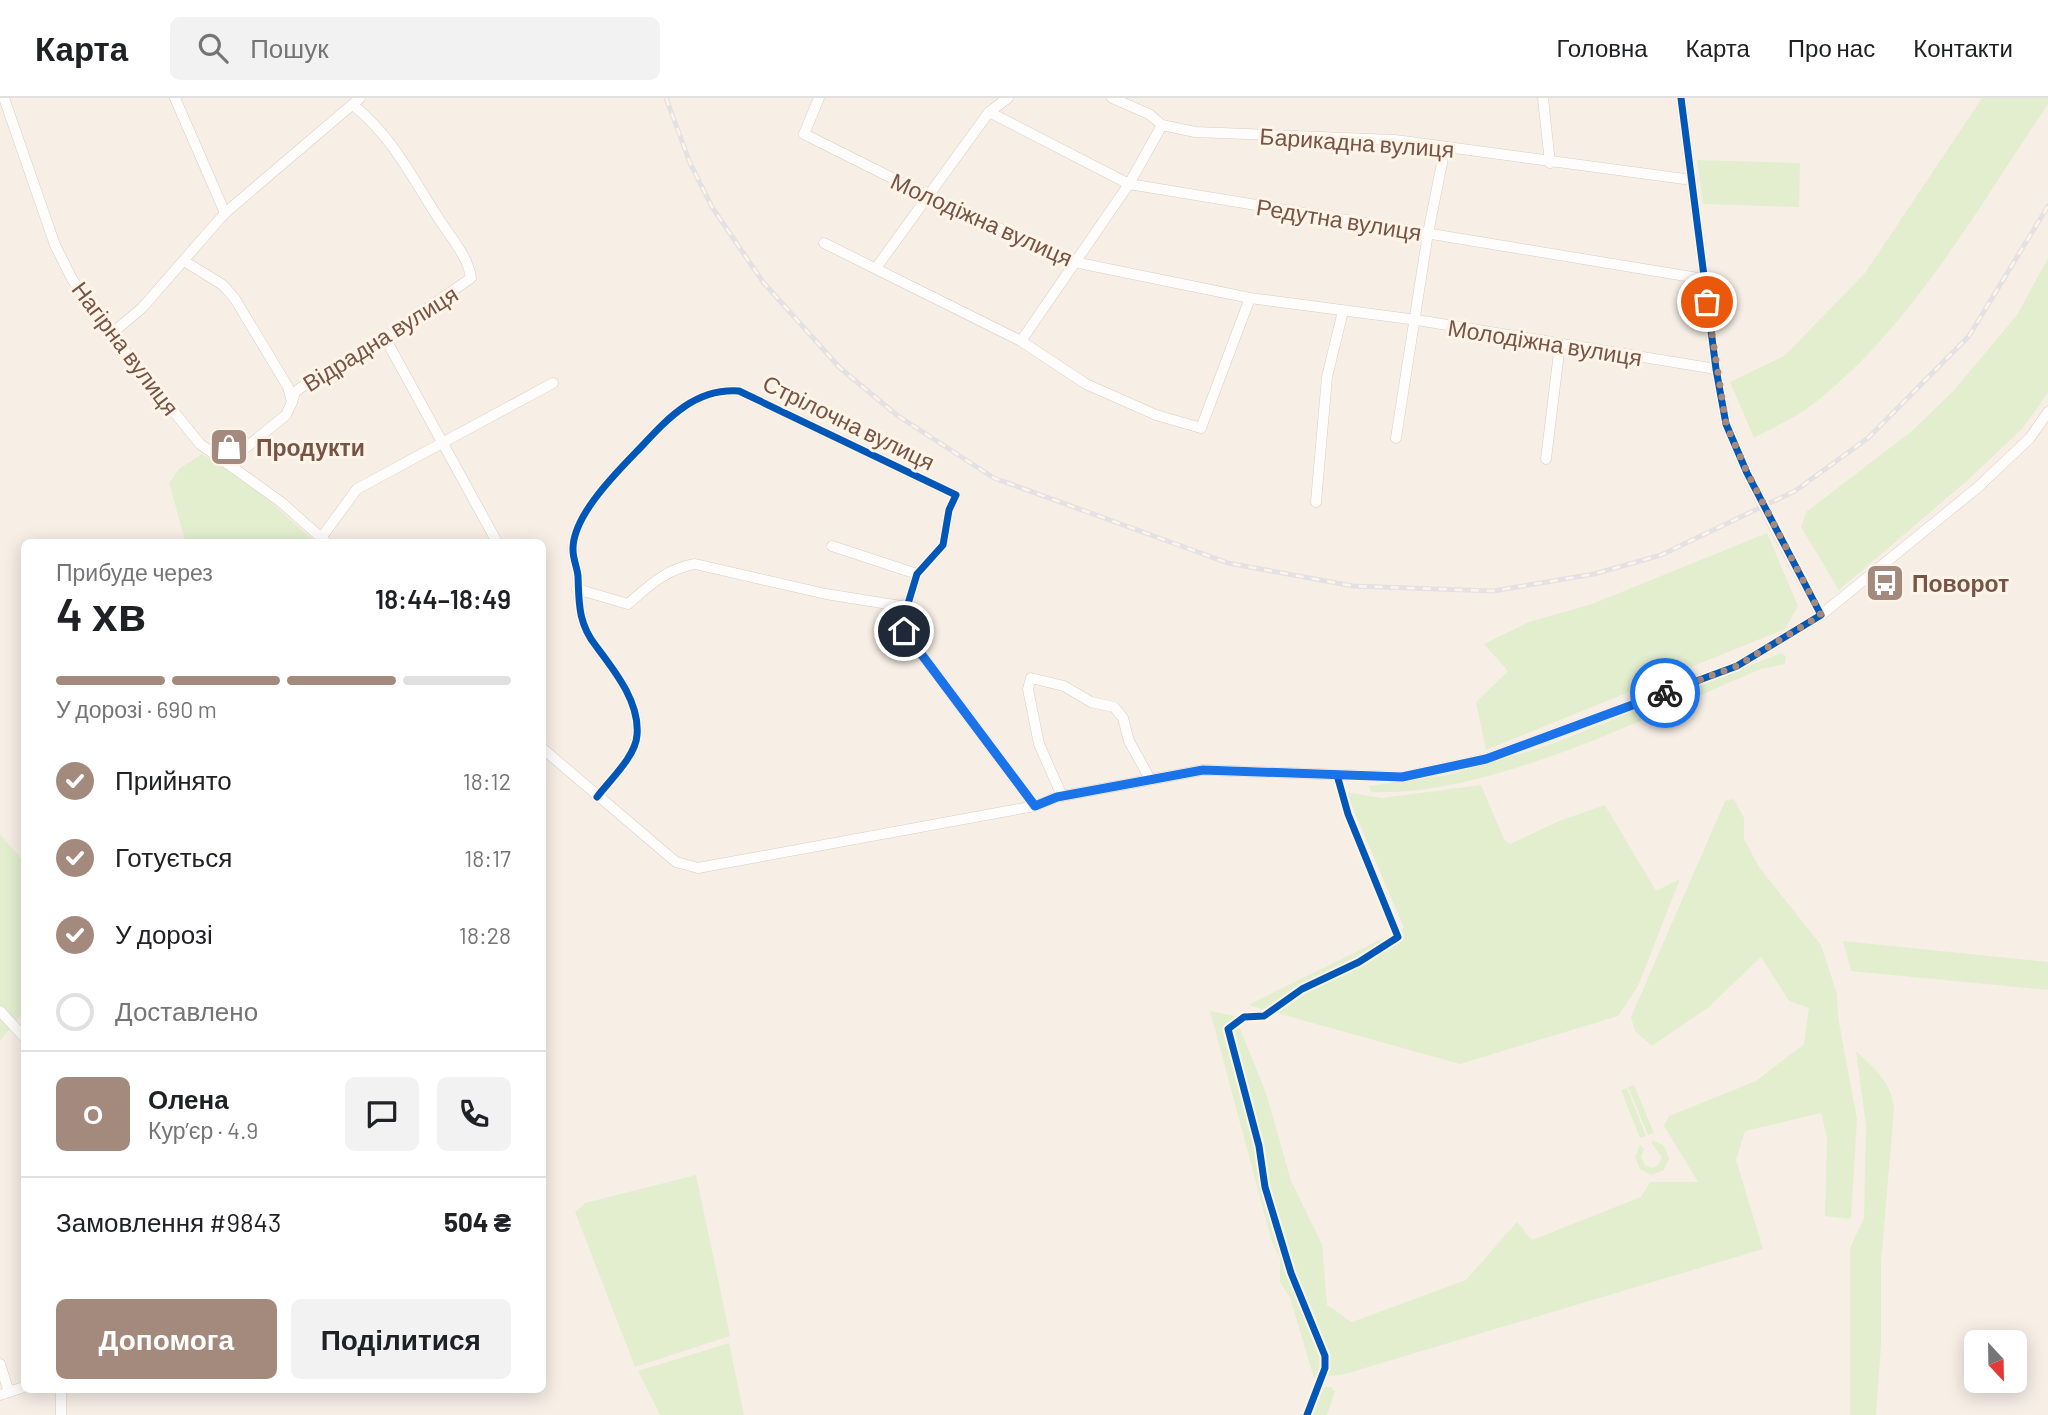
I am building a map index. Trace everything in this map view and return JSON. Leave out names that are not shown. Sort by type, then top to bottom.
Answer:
[{"type":"street","name":"Нагірна вулиця","points":[[4,98],[55,245],[72,279],[111,334],[200,444],[281,502],[323,539]]},
{"type":"street","points":[[175,98],[225,213]]},
{"type":"street","name":"Молодіжна вулиця","points":[[819,98],[804,134],[928,196],[1074,262],[1251,298],[1416,320],[1716,369]]},
{"type":"street","points":[[876,268],[989,112],[1008,98]]},
{"type":"street","name":"Барикадна вулиця","points":[[1112,98],[1149,114],[1162,125],[1195,132],[1395,140],[1550,163],[1692,180]]},
{"type":"street","points":[[1543,98],[1550,163]]},
{"type":"street","points":[[1682,98],[1716,369],[1726,424],[1747,472],[1821,615]]},
{"type":"street","points":[[111,334],[142,308],[225,213],[357,102]]},
{"type":"street","name":"Відрадна вулиця","points":[[227,463],[286,415],[295,393],[303,386],[385,338],[471,278],[470,270],[414,174],[378,125],[357,102]]},
{"type":"street","name":"Редутна вулиця","points":[[989,112],[1129,184],[1704,279]]},
{"type":"street","points":[[1021,341],[1129,184],[1162,125]]},
{"type":"street","points":[[1396,439],[1427,233],[1446,148]]},
{"type":"street","points":[[824,243],[1021,341],[1086,384],[1156,415],[1200,428],[1251,298]]},
{"type":"street","points":[[184,261],[223,285],[235,299],[288,387],[292,402]]},
{"type":"street","points":[[1316,502],[1327,377],[1343,311]]},
{"type":"street","points":[[385,338],[495,539]]},
{"type":"street","points":[[1546,459],[1560,344]]},
{"type":"street","points":[[325,539],[358,489],[553,383]]},
{"type":"street","name":"Стрілочна вулиця","points":[[597,797],[629,754],[637,737],[635,715],[618,676],[583,627],[579,615],[572,550],[575,533],[604,486],[686,403],[714,393],[739,391],[956,495],[949,510],[943,544],[917,574]]},
{"type":"street","points":[[546,752],[676,862],[698,868],[1035,806],[1062,796],[1203,770],[1402,777],[1486,759],[1737,666],[1821,615],[1977,488],[2030,438],[2048,412]]},
{"type":"street","points":[[832,545],[917,574],[906,607],[904,631],[1035,806]]},
{"type":"street","points":[[577,589],[628,604],[661,576],[676,568],[695,564],[827,594],[906,607]]},
{"type":"street","points":[[1062,796],[1039,744],[1028,689],[1031,678],[1064,686],[1091,702],[1114,707],[1123,718],[1129,741],[1150,779]]},
{"type":"street","points":[[0,1011],[21,1034]]},
{"type":"street","points":[[0,1364],[4,1394],[21,1388]]},
{"type":"street","points":[[61,1393],[61,1415]]},
{"type":"green space","points":[[1982,98],[2048,98],[2048,104],[1938,268],[1876,346],[1842,380],[1805,410],[1754,438],[1730,382],[1784,356],[1865,273]]},
{"type":"green space","points":[[1697,160],[1800,163],[1799,207],[1703,204]]},
{"type":"green space","points":[[2048,258],[2048,393],[2022,429],[1969,479],[1839,590],[1801,527],[1806,512],[1912,431],[1954,390],[2017,315]]},
{"type":"green space","points":[[202,454],[251,484],[312,539],[185,539],[169,483],[180,468]]},
{"type":"green space","points":[[1767,533],[1798,606],[1785,629],[1486,750],[1476,702],[1508,671],[1484,644],[1529,622],[1592,604]]},
{"type":"green space","points":[[1781,653],[1786,656],[1785,664],[1761,669],[1621,729],[1517,768],[1466,782],[1417,790],[1371,792],[1369,786],[1448,775],[1546,746]]},
{"type":"green space","points":[[1481,785],[1504,839],[1510,844],[1559,821],[1605,805],[1656,891],[1680,879],[1638,986],[1618,1016],[1460,1064],[1248,1005],[1404,928],[1346,792],[1382,798]]},
{"type":"green space","points":[[1734,799],[1744,818],[1744,839],[1759,867],[1821,945],[1837,994],[1838,1017],[1857,1119],[1851,1219],[1825,1216],[1827,1138],[1821,1113],[1745,1131],[1736,1160],[1763,1249],[1345,1374],[1314,1378],[1290,1298],[1280,1282],[1280,1258],[1272,1242],[1210,1011],[1235,1016],[1266,1093],[1291,1181],[1322,1244],[1327,1305],[1352,1322],[1466,1280],[1517,1222],[1532,1240],[1641,1197],[1650,1182],[1698,1182],[1664,1126],[1669,1116],[1756,1081],[1804,1044],[1809,1008],[1789,1001],[1761,957],[1709,1007],[1652,1046],[1635,1031],[1631,1017],[1725,801]]},
{"type":"green space","points":[[0,834],[21,858],[21,1015],[0,1041]]},
{"type":"green space","points":[[1843,941],[2048,962],[2048,990],[1851,971]]},
{"type":"green space","points":[[1856,1051],[1886,1083],[1894,1108],[1881,1262],[1881,1345],[1876,1415],[1850,1415],[1850,1248],[1864,1218],[1866,1125]]},
{"type":"green space","points":[[1634,1085],[1654,1133],[1648,1135],[1628,1087]]},
{"type":"green space","points":[[1627,1088],[1646,1136],[1640,1138],[1621,1090]]},
{"type":"green space","points":[[1652,1140],[1664,1146],[1669,1158],[1664,1170],[1652,1175],[1640,1169],[1635,1157],[1640,1145],[1644,1149],[1641,1157],[1645,1165],[1652,1168],[1659,1164],[1662,1157]]},
{"type":"green space","points":[[696,1175],[730,1336],[635,1367],[575,1212],[585,1203]]},
{"type":"green space","points":[[729,1343],[744,1415],[660,1415],[638,1371]]},
{"type":"green space","points":[[1331,1387],[1335,1391],[1327,1415],[1306,1415],[1317,1391]]},
{"type":"railway","points":[[666,98],[690,163],[712,207],[763,282],[840,368],[898,416],[994,478],[1228,563],[1353,586],[1493,591],[1594,574],[1661,555],[1795,491],[1868,438],[1969,336],[2048,206]]},
{"type":"cycle path","points":[[1307,1415],[1325,1368],[1325,1356],[1291,1273],[1265,1187],[1259,1146],[1228,1029],[1244,1017],[1264,1016],[1302,989],[1359,962],[1398,937],[1348,814],[1337,775],[1402,777],[1486,759],[1737,666],[1821,615],[1747,473],[1726,424],[1716,369],[1681,98]]},
{"type":"cycle path","points":[[597,797],[632,751],[637,735],[637,723],[624,687],[590,637],[583,621],[573,553],[575,536],[580,522],[598,494],[673,415],[684,406],[710,394],[739,391],[956,495],[949,510],[943,545],[917,574],[907,607],[904,631],[1035,806]]},
{"type":"way so far","points":[[1665,693],[1737,666],[1821,615],[1747,472],[1726,424],[1707,302]]},
{"type":"place","name":"Продукти","points":[[229,447]]},
{"type":"place","name":"Поворот","points":[[1885,583]]},
{"type":"route","points":[[904,631],[1035,806],[1057,797],[1108,786],[1203,770],[1402,777],[1486,759],[1665,693]]}]
